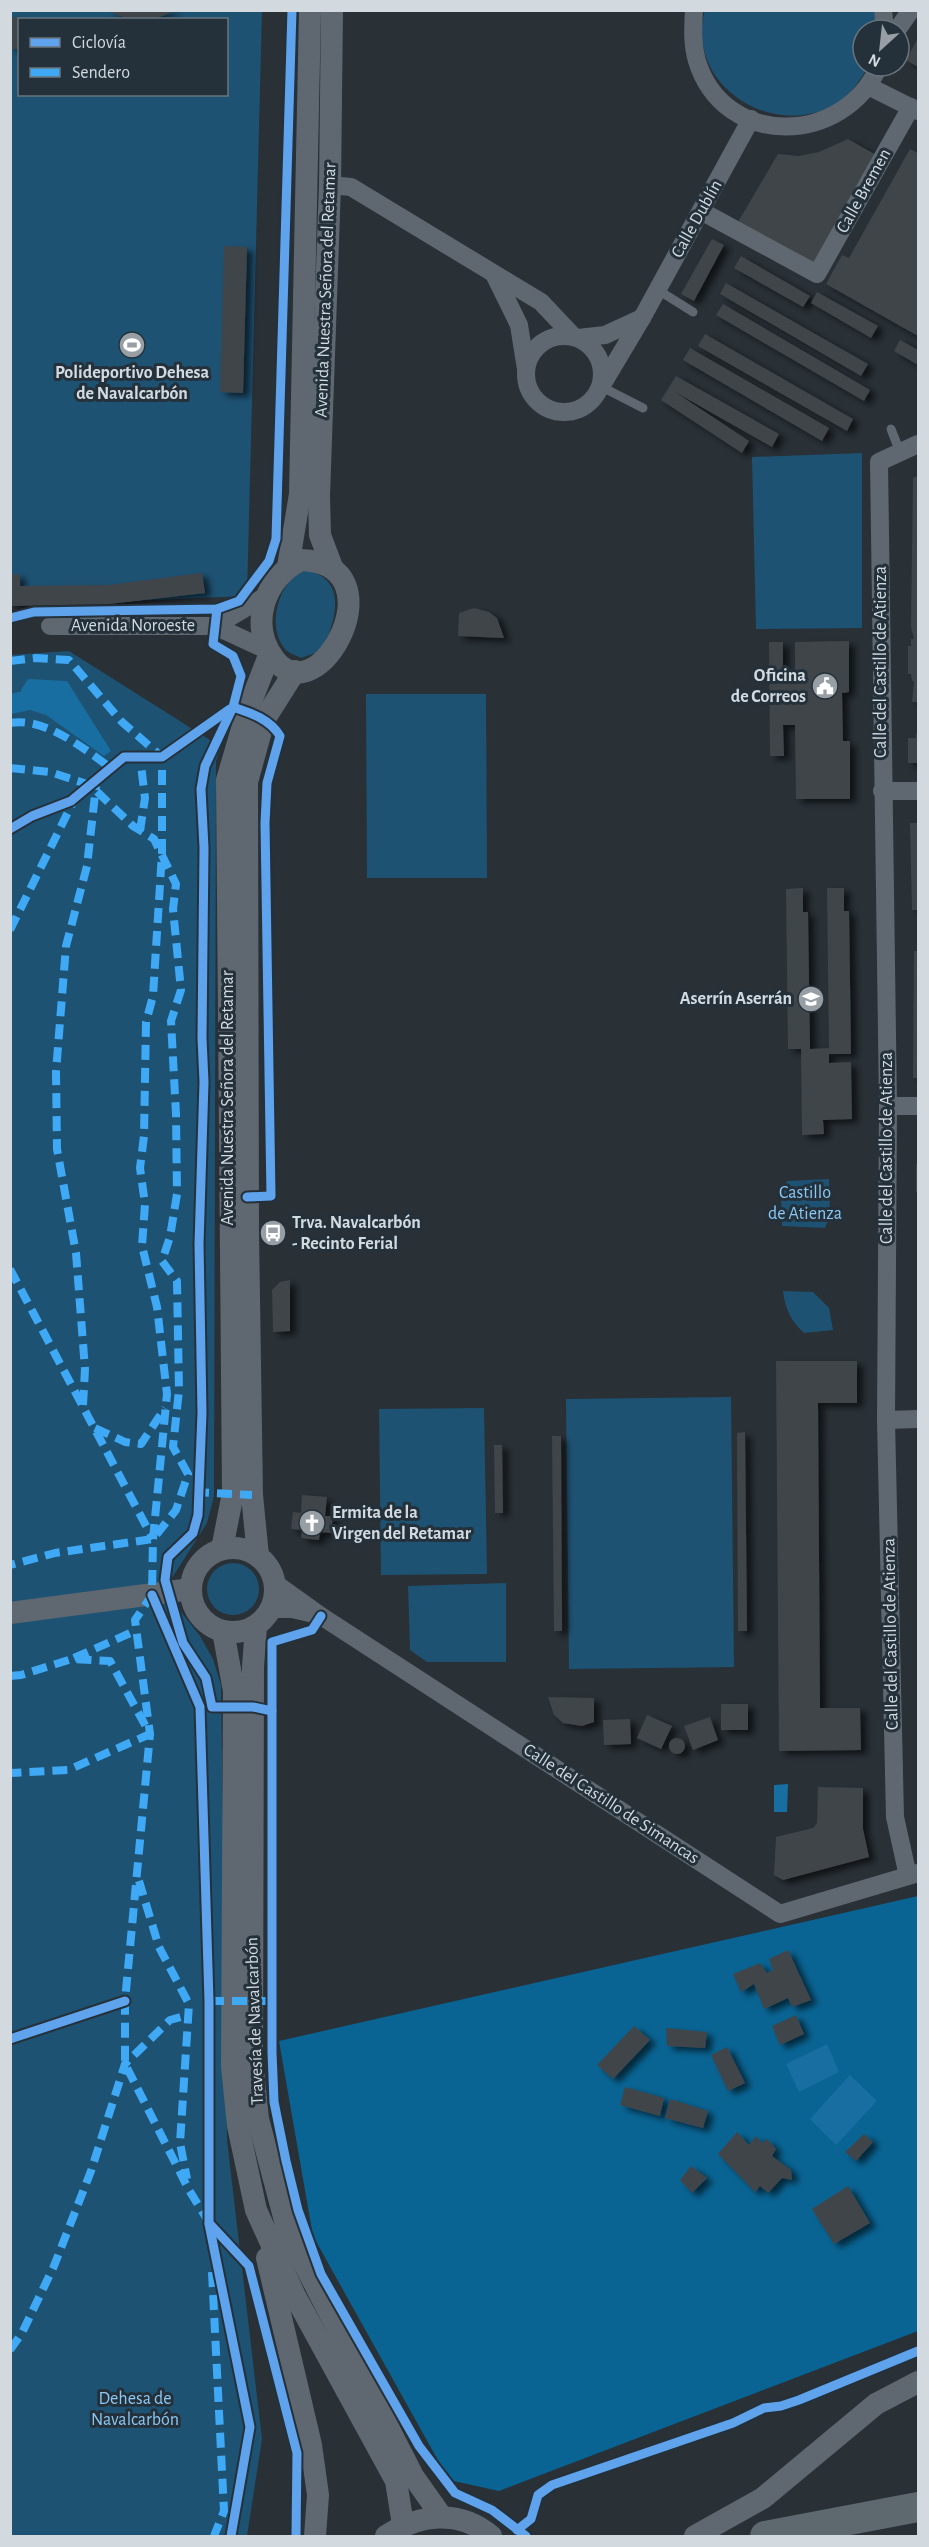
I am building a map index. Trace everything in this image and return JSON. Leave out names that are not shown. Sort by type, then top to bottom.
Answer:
[{"type":"highway","points":[[765,2536],[918,2507]]},
{"type":"street","name":"Avenida Nuestra Señora del Retamar","points":[[288,567],[300,494],[310,10]]},
{"type":"street","name":"Avenida Nuestra Señora del Retamar","points":[[332,10],[330,185],[319,496],[320,535],[332,567]]},
{"type":"street","points":[[694,10],[692,36],[698,62],[710,86],[728,105],[751,119],[772,126],[794,127],[816,124],[836,115],[854,102],[872,78]]},
{"type":"street","points":[[868,86],[915,109]]},
{"type":"street","name":"Calle Bremen","points":[[701,211],[817,274],[915,109]]},
{"type":"street","name":"Calle Dublín","points":[[602,386],[658,290],[751,119]]},
{"type":"street","points":[[330,185],[351,187],[541,302],[576,338],[593,348],[601,365],[602,386],[592,403],[573,413],[552,411],[536,401],[527,385],[519,325],[495,276]]},
{"type":"street","points":[[526,369],[532,354],[543,342],[560,336],[576,338],[605,334],[642,318]]},
{"type":"street","name":"Calle del Castillo de Atienza","points":[[913,1875],[895,1817],[886,1420],[888,1106],[879,462],[918,444]]},
{"type":"street","points":[[301,560],[314,560],[332,567],[342,579],[348,603],[341,639],[328,658],[314,668],[295,671],[278,664],[269,652],[262,617],[266,596],[276,578],[288,567],[301,560]]},
{"type":"street","name":"Avenida Noroeste","points":[[215,626],[266,596]]},
{"type":"street","name":"Avenida Noroeste","points":[[50,626],[215,626],[269,652]]},
{"type":"street","name":"Avenida Nuestra Señora del Retamar","points":[[222,1549],[232,1493],[227,780],[247,712],[269,652]]},
{"type":"street","name":"Avenida Nuestra Señora del Retamar","points":[[258,1556],[252,1496],[248,1244],[247,782],[264,720],[295,671]]},
{"type":"street","points":[[882,791],[918,791]]},
{"type":"street","points":[[888,1106],[918,1106]]},
{"type":"street","points":[[886,1420],[918,1419]]},
{"type":"street","points":[[222,1549],[241,1549],[258,1556],[266,1563],[275,1583],[275,1596],[271,1609],[256,1626],[245,1631],[223,1631],[210,1625],[193,1603],[191,1589],[200,1564],[210,1555],[222,1549]]},
{"type":"street","name":"Calle del Castillo de Simancas","points":[[275,1583],[321,1616],[780,1914],[913,1875]]},
{"type":"street","points":[[10,1613],[191,1589]]},
{"type":"street","name":"Calle del Castillo de Simancas","points":[[271,1609],[292,1609],[321,1616]]},
{"type":"street","name":"Travesía de Navalcarbón","points":[[256,1626],[253,1677],[252,2060],[258,2119],[288,2232],[413,2476],[442,2517]]},
{"type":"street","name":"Travesía de Navalcarbón","points":[[223,1631],[234,1691],[232,2066],[238,2126],[256,2210],[295,2296],[396,2481],[395,2531],[416,2520],[442,2517],[464,2521],[491,2536]]},
{"type":"street","points":[[256,2210],[310,2445],[318,2495],[315,2536]]},
{"type":"street","points":[[695,2536],[763,2498],[876,2404],[918,2382]]},
{"type":"lane","points":[[658,290],[693,312]]},
{"type":"lane","points":[[602,386],[643,408]]},
{"type":"lane","points":[[891,429],[900,452]]},
{"type":"green space","points":[[705,10],[874,11],[875,18],[851,18],[851,78],[861,78],[850,92],[836,104],[811,114],[786,115],[761,110],[739,99],[721,82],[708,62],[702,37]]},
{"type":"green space","name":"Polideportivo Dehesa de Navalcarbón","points":[[10,11],[262,11],[247,596],[11,606]]},
{"type":"green space","points":[[862,453],[862,628],[756,629],[752,457]]},
{"type":"green space","points":[[306,570],[320,575],[329,583],[334,592],[335,603],[331,628],[321,651],[301,658],[287,651],[279,640],[276,617],[282,593],[288,583],[296,575]]},
{"type":"green space","name":"Dehesa de Navalcarbón","points":[[69,651],[221,747],[216,761],[214,1496],[207,1523],[172,1578],[178,1608],[200,1636],[213,1659],[221,1685],[227,2140],[262,2439],[247,2536],[11,2536],[10,655]]},
{"type":"green space","points":[[366,694],[486,694],[487,878],[367,878]]},
{"type":"green space","name":"Castillo de Atienza","points":[[829,1179],[830,1216],[825,1228],[782,1226],[781,1195],[787,1181]]},
{"type":"green space","points":[[783,1291],[813,1292],[829,1308],[833,1330],[804,1333],[789,1314]]},
{"type":"green space","points":[[731,1397],[734,1667],[569,1669],[566,1399]]},
{"type":"green space","points":[[484,1408],[487,1574],[381,1575],[379,1409]]},
{"type":"green space","points":[[228,1563],[238,1563],[252,1570],[259,1589],[252,1608],[238,1615],[228,1615],[218,1611],[211,1604],[207,1594],[207,1584],[211,1574],[218,1567]]},
{"type":"green space","points":[[506,1583],[506,1662],[427,1662],[410,1650],[408,1586]]},
{"type":"shaded area","points":[[28,679],[67,681],[111,751],[104,756],[46,715],[27,709],[21,690]]},
{"type":"shaded area","points":[[788,1784],[787,1812],[774,1812],[774,1785]]},
{"type":"shaded area","points":[[918,1896],[918,2331],[499,2491],[449,2480],[313,2236],[279,2041]]},
{"type":"shaded area","points":[[827,2044],[839,2072],[799,2092],[786,2064]]},
{"type":"shaded area","points":[[850,2075],[877,2101],[836,2145],[810,2119]]},
{"type":"building","points":[[105,10],[177,10],[157,18],[126,18]]},
{"type":"building","points":[[10,17],[24,18],[18,18],[18,49],[10,49]]},
{"type":"building","points":[[918,38],[918,67],[911,63],[911,51]]},
{"type":"building","points":[[848,139],[876,155],[812,265],[738,222],[778,154],[799,156],[819,152]]},
{"type":"building","points":[[910,149],[918,153],[918,336],[826,284],[842,255],[849,258]]},
{"type":"building","points":[[712,239],[724,245],[694,301],[681,294]]},
{"type":"building","points":[[224,246],[247,247],[243,393],[220,392]]},
{"type":"building","points":[[741,256],[810,296],[803,307],[734,268]]},
{"type":"building","points":[[726,283],[868,364],[861,376],[720,294]]},
{"type":"building","points":[[817,292],[878,326],[871,338],[811,303]]},
{"type":"building","points":[[723,304],[870,390],[864,401],[716,315]]},
{"type":"building","points":[[705,334],[853,419],[847,431],[698,346]]},
{"type":"building","points":[[900,340],[918,350],[918,365],[894,351]]},
{"type":"building","points":[[690,348],[829,428],[822,441],[683,360]]},
{"type":"building","points":[[676,376],[779,434],[772,447],[675,392],[749,441],[742,453],[661,400]]},
{"type":"building","points":[[918,476],[918,702],[912,702],[914,681],[912,681],[911,674],[908,674],[908,646],[911,646],[911,639],[914,639],[911,627],[913,478]]},
{"type":"building","points":[[202,573],[205,593],[109,604],[10,606],[10,574],[20,575],[20,586],[108,585]]},
{"type":"building","points":[[474,608],[489,612],[497,618],[504,638],[458,636],[459,613]]},
{"type":"building","points":[[849,641],[849,692],[842,693],[843,741],[850,741],[850,799],[796,799],[795,725],[783,725],[784,756],[770,756],[769,642],[783,642],[783,672],[792,672],[792,684],[795,684],[795,642]]},
{"type":"building","points":[[918,734],[918,763],[908,763],[908,738],[916,738]]},
{"type":"building","points":[[910,823],[918,823],[918,910],[912,910]]},
{"type":"building","points":[[803,888],[803,912],[808,912],[810,1049],[829,1048],[827,888],[844,888],[844,911],[849,911],[851,1054],[829,1054],[829,1063],[851,1062],[852,1119],[823,1120],[824,1134],[802,1135],[801,1049],[788,1049],[786,889]]},
{"type":"building","points":[[914,951],[918,951],[918,1078],[913,1078]]},
{"type":"building","points":[[916,1164],[918,1164],[918,1192],[916,1192]]},
{"type":"building","points":[[290,1280],[290,1331],[273,1332],[272,1290],[280,1282]]},
{"type":"building","points":[[776,1361],[857,1361],[857,1403],[818,1403],[820,1708],[860,1708],[861,1750],[779,1751]]},
{"type":"building","points":[[745,1432],[747,1631],[738,1631],[737,1433]]},
{"type":"building","points":[[552,1436],[561,1436],[562,1631],[554,1631]]},
{"type":"building","points":[[494,1445],[502,1445],[503,1513],[495,1513]]},
{"type":"building","name":"Ermita de la Virgen del Retamar","points":[[302,1495],[327,1497],[325,1516],[333,1516],[331,1533],[320,1532],[319,1540],[301,1538],[302,1530],[291,1529],[293,1512],[301,1513]]},
{"type":"building","points":[[548,1697],[594,1698],[594,1722],[582,1726],[563,1723],[554,1715]]},
{"type":"building","points":[[721,1704],[748,1704],[748,1730],[721,1730]]},
{"type":"building","points":[[647,1715],[672,1726],[661,1749],[637,1738]]},
{"type":"building","points":[[710,1717],[718,1740],[693,1750],[684,1726]]},
{"type":"building","points":[[630,1719],[631,1744],[604,1745],[603,1720]]},
{"type":"building","points":[[677,1738],[685,1746],[677,1754],[669,1746]]},
{"type":"building","points":[[818,1787],[863,1788],[863,1829],[869,1857],[783,1880],[774,1875],[776,1837],[813,1828],[817,1823]]},
{"type":"building","points":[[788,1950],[811,2000],[792,2007],[788,1998],[764,2009],[754,1984],[741,1992],[733,1974],[760,1963],[767,1973],[773,1970],[769,1959]]},
{"type":"building","points":[[796,2015],[804,2034],[780,2045],[772,2026]]},
{"type":"building","points":[[634,2026],[650,2040],[613,2079],[597,2065]]},
{"type":"building","points":[[666,2028],[707,2032],[705,2048],[667,2046]]},
{"type":"building","points":[[727,2047],[745,2083],[728,2091],[711,2055]]},
{"type":"building","points":[[625,2087],[664,2098],[660,2116],[620,2105]]},
{"type":"building","points":[[670,2099],[708,2111],[703,2128],[665,2118]]},
{"type":"building","points":[[737,2132],[749,2145],[756,2136],[762,2143],[767,2139],[776,2149],[772,2156],[791,2170],[792,2180],[782,2178],[768,2193],[760,2186],[755,2192],[718,2154]]},
{"type":"building","points":[[864,2134],[873,2142],[856,2161],[845,2152]]},
{"type":"building","points":[[691,2166],[707,2178],[692,2193],[680,2180]]},
{"type":"building","points":[[848,2186],[870,2223],[834,2244],[812,2209]]},
{"type":"waterway","points":[[10,704],[25,701]]},
{"type":"marked path","points":[[10,661],[36,658],[69,660],[122,722],[162,757],[162,853],[153,996],[146,1022],[144,1136],[140,1168],[145,1204],[142,1246],[157,1307],[167,1394],[153,1539],[152,1595],[135,1620],[150,1734],[125,2001],[125,2064],[189,2190],[208,2221]]},
{"type":"marked path","points":[[10,723],[24,722],[51,730],[77,744],[111,768]]},
{"type":"marked path","points":[[140,757],[145,798],[140,831]]},
{"type":"marked path","points":[[10,768],[50,772],[90,785],[133,826],[154,839],[176,884],[173,909],[181,990],[171,1021],[177,1194],[170,1237],[162,1261],[177,1281],[179,1390],[173,1447],[188,1474],[176,1510],[153,1539],[55,1553],[10,1565]]},
{"type":"marked path","points":[[83,1405],[85,1369],[76,1253],[57,1149],[56,1072],[66,946],[87,866],[96,786]]},
{"type":"marked path","points":[[10,930],[74,800]]},
{"type":"marked path","points":[[10,1269],[153,1539]]},
{"type":"marked path","points":[[95,1428],[125,1442],[141,1444],[165,1408]]},
{"type":"marked path","points":[[194,1492],[252,1495]]},
{"type":"marked path","points":[[74,1658],[137,1630]]},
{"type":"marked path","points":[[10,1676],[21,1675],[72,1659],[110,1661],[150,1734],[68,1770],[10,1773]]},
{"type":"marked path","points":[[139,1881],[159,1947],[189,2004],[180,2143],[187,2179]]},
{"type":"marked path","points":[[209,2001],[272,2001]]},
{"type":"marked path","points":[[10,2350],[22,2333],[54,2266],[91,2171],[125,2064],[170,2020],[188,2015]]},
{"type":"marked path","points":[[212,2272],[224,2511],[214,2536]]},
{"type":"cycle path","points":[[10,618],[34,612],[217,609],[239,601],[269,561],[276,539],[292,10]]},
{"type":"cycle path","points":[[217,609],[213,644],[233,656],[241,676],[233,707],[205,766],[201,789],[204,848],[202,1038],[204,1082],[199,1244],[202,1413],[198,1515],[193,1533],[168,1557],[165,1580],[183,1643],[206,1678],[212,1707],[253,1707],[272,1711]]},
{"type":"cycle path","points":[[233,707],[265,721],[280,736],[267,783],[265,823],[271,1196],[247,1197]]},
{"type":"cycle path","points":[[10,829],[32,816],[71,801],[124,757],[162,757],[230,709]]},
{"type":"cycle path","points":[[152,1595],[200,1707],[209,2001],[209,2223],[249,2266],[297,2453],[296,2536]]},
{"type":"cycle path","points":[[321,1616],[312,1630],[272,1642],[272,2052],[274,2102],[286,2161],[298,2210],[321,2274],[419,2446],[455,2493],[492,2510],[526,2536]]},
{"type":"cycle path","points":[[10,2039],[125,2001]]},
{"type":"cycle path","points":[[209,2224],[250,2427],[231,2536]]},
{"type":"cycle path","points":[[517,2530],[531,2519],[538,2495],[552,2485],[733,2423],[764,2408],[781,2406],[799,2400],[918,2351]]},
{"type":"place","name":"Polideportivo Dehesa de Navalcarbón","points":[[132,345]]},
{"type":"place","name":"Oficina de Correos","points":[[825,686]]},
{"type":"place","name":"Aserrín Aserrán","points":[[811,999]]},
{"type":"place","name":"Trva. Navalcarbón - Recinto Ferial","points":[[273,1233]]},
{"type":"place","name":"Ermita de la Virgen del Retamar","points":[[312,1523]]}]
